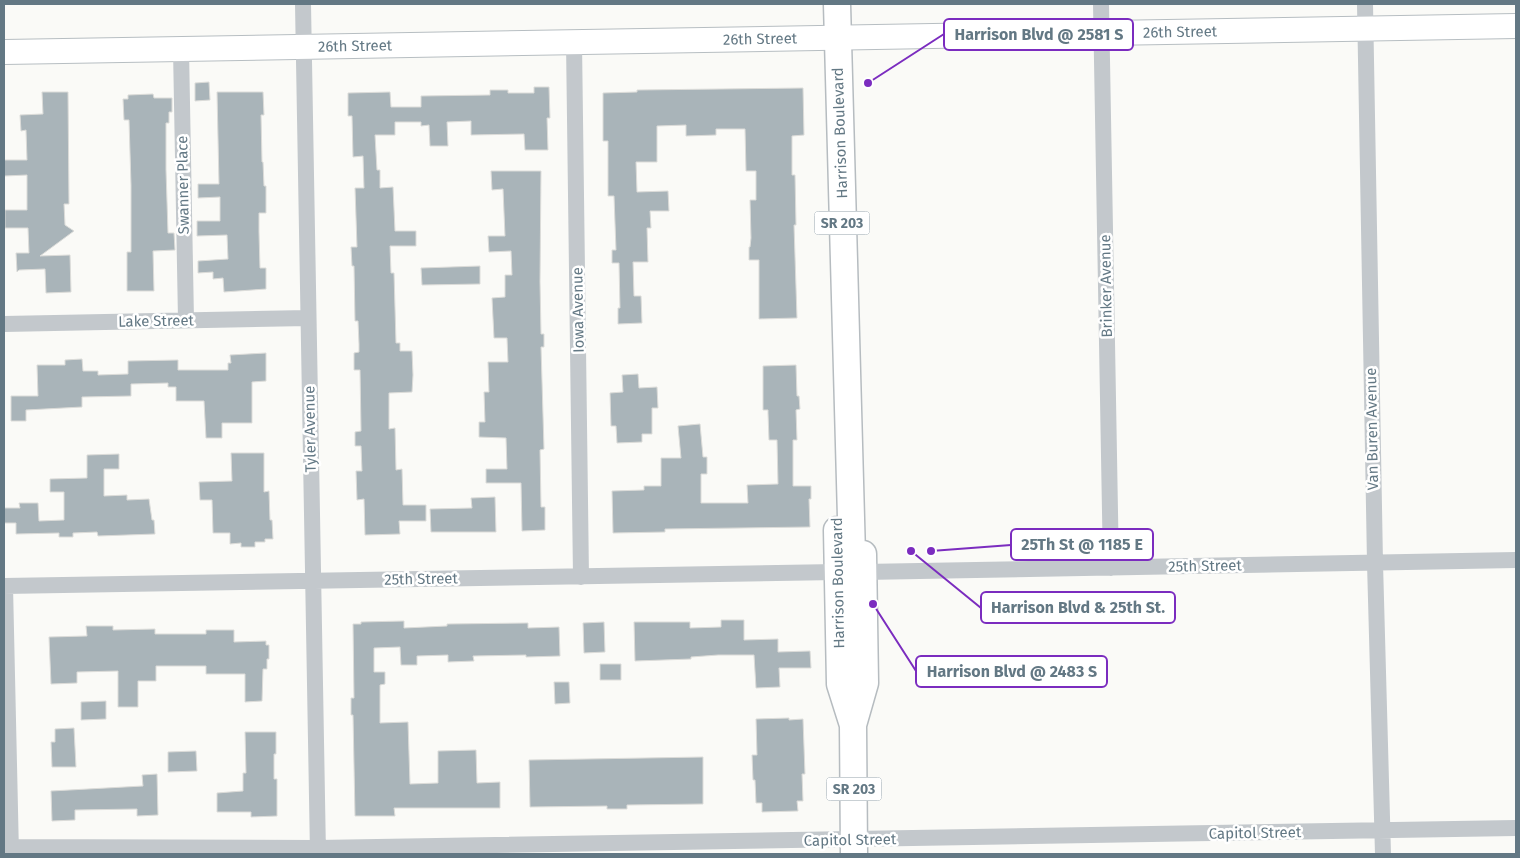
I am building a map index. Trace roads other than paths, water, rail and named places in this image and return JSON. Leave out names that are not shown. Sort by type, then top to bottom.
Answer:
[{"type":"main road","name":"Harrison Boulevard","points":[[837,4],[849,441],[836,470],[837,572]]},
{"type":"main road","points":[[849,441],[852,556],[863,572]]},
{"type":"main road","points":[[837,572],[850,591],[853,725]]},
{"type":"main road","name":"Harrison Boulevard","points":[[854,847],[853,725],[865,684],[863,572]]},
{"type":"street","name":"Tyler Avenue","points":[[302,4],[318,851]]},
{"type":"street","name":"Brinker Avenue","points":[[1101,4],[1111,568]]},
{"type":"street","name":"Van Buren Avenue","points":[[1365,4],[1375,563],[1383,854]]},
{"type":"street","name":"26th Street","points":[[4,52],[1516,26]]},
{"type":"street","name":"Iowa Avenue","points":[[574,42],[581,577]]},
{"type":"street","name":"Swanner Place","points":[[181,49],[186,320]]},
{"type":"street","name":"Lake Street","points":[[4,324],[308,318]]},
{"type":"street","name":"25th Street","points":[[863,572],[1516,560]]},
{"type":"street","name":"25th Street","points":[[4,586],[837,572]]},
{"type":"street","points":[[4,586],[8,850]]},
{"type":"street","name":"Capitol Street","points":[[8,850],[318,851],[854,847],[1383,830],[1516,828]]},
{"type":"place","name":"Harrison Blvd @ 2581 S","points":[[868,83]]},
{"type":"place","name":"Harrison Blvd & 25th St.","points":[[911,551]]},
{"type":"place","name":"25Th St @ 1185 E","points":[[931,551]]},
{"type":"place","name":"Harrison Blvd @ 2483 S","points":[[873,604]]}]
